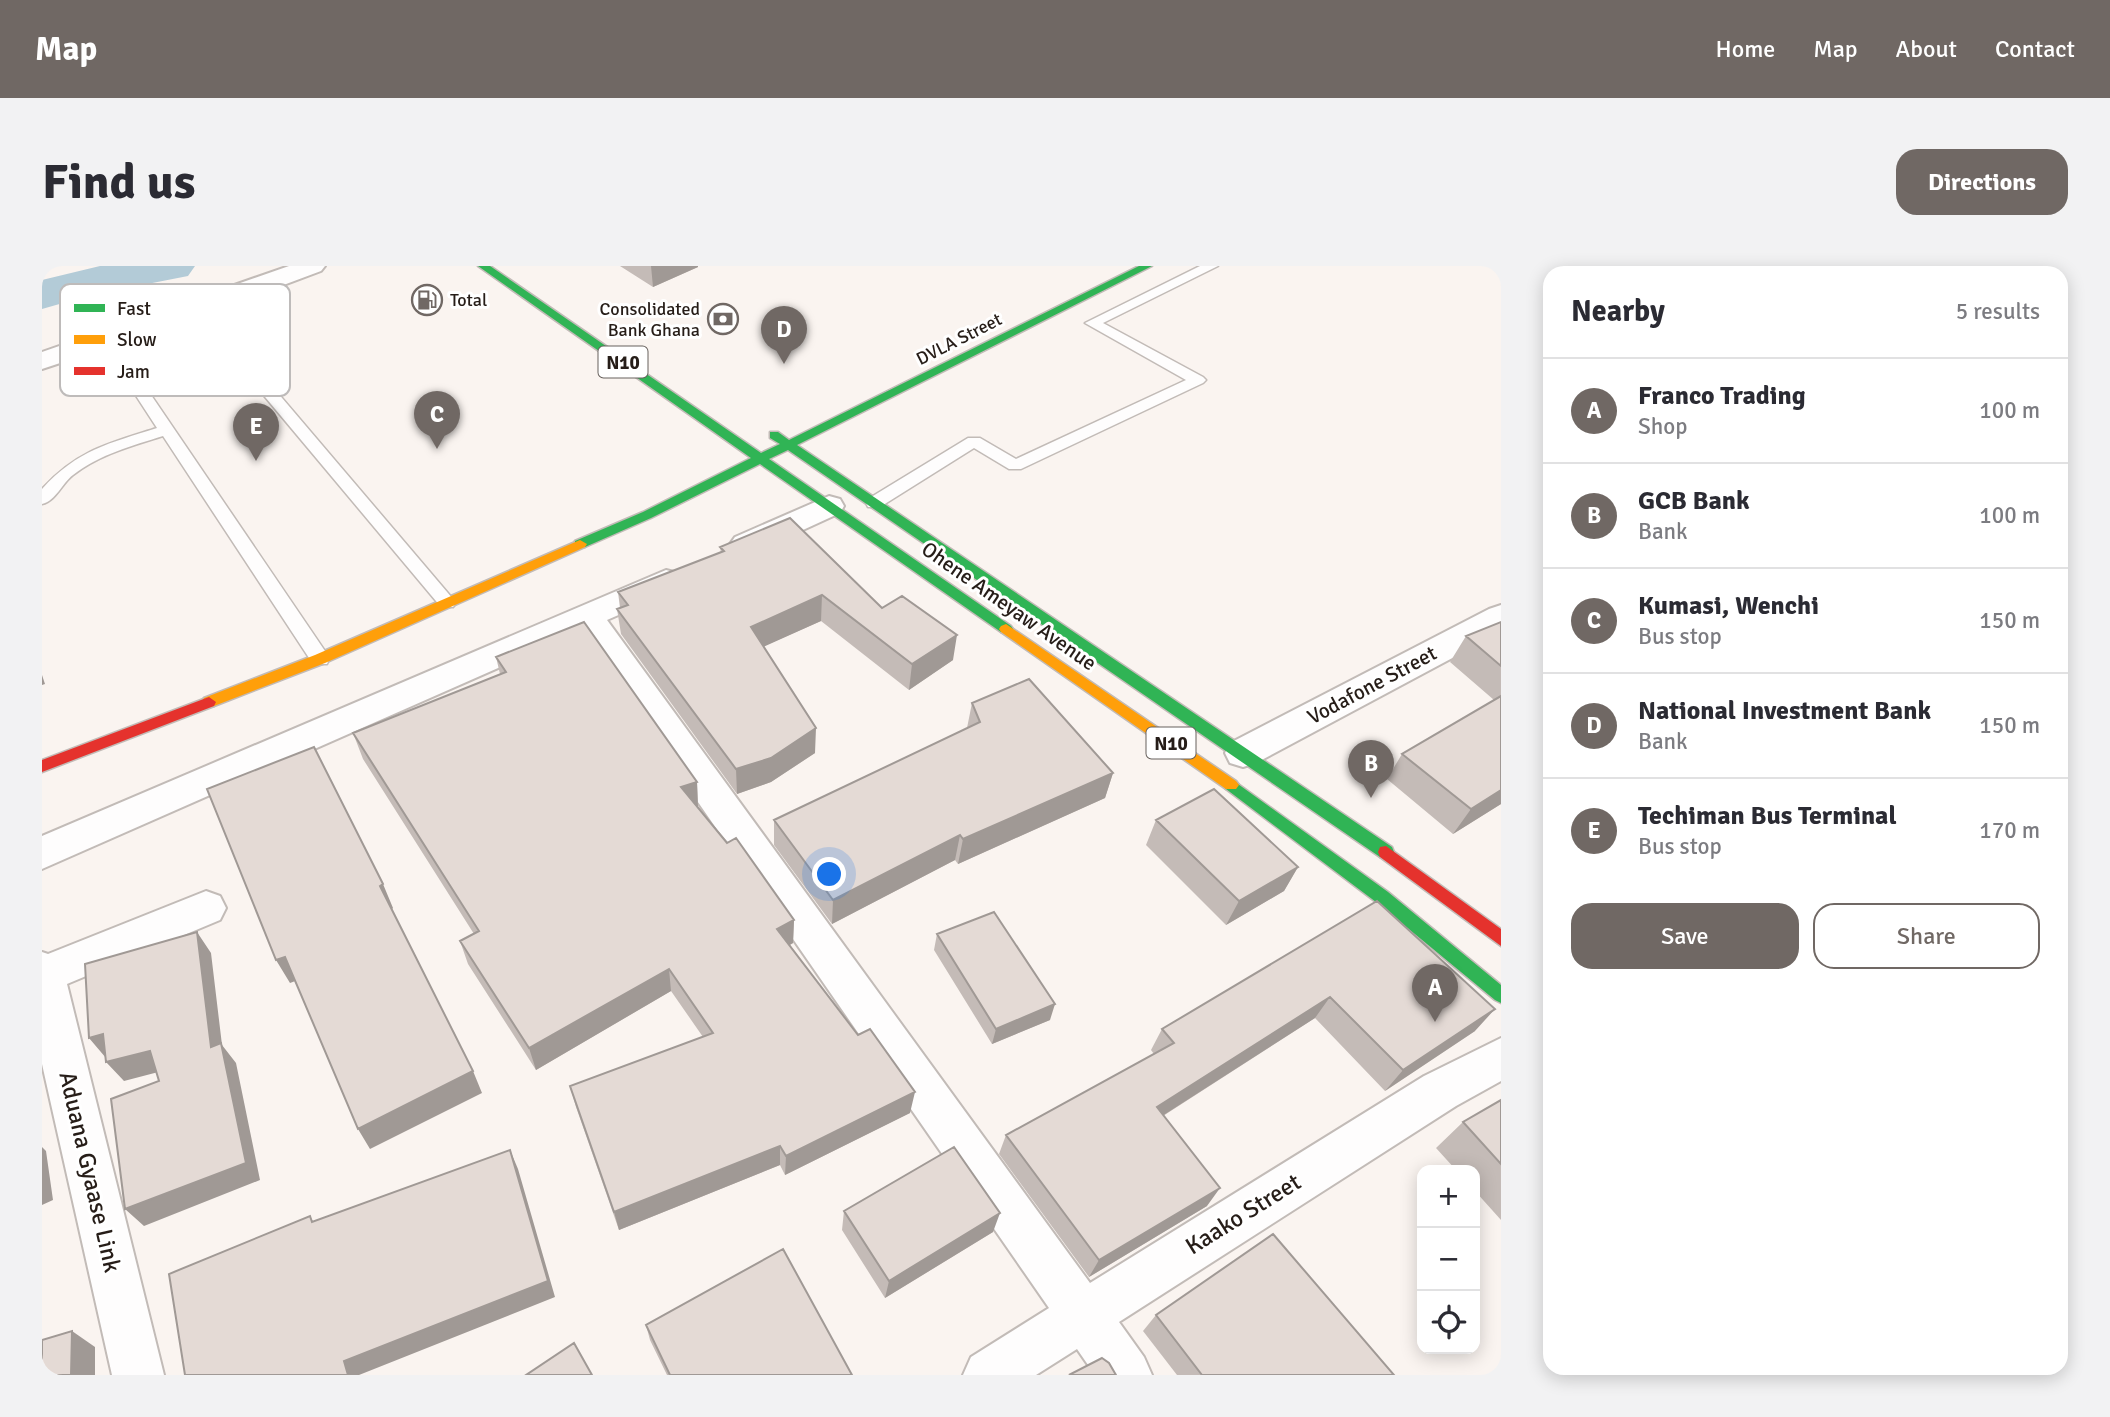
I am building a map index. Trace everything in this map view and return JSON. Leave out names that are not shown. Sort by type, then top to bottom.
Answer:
[{"type":"main road","name":"Ohene Ameyaw Avenue","points":[[483,266],[1227,782],[1382,897],[1501,995]]},
{"type":"main road","name":"DVLA Street","points":[[42,766],[320,659],[647,515],[1147,266]]},
{"type":"main road","points":[[544,308],[562,302]]},
{"type":"main road","name":"Ohene Ameyaw Avenue","points":[[755,422],[1243,753],[1423,878],[1501,939]]},
{"type":"street","points":[[263,284],[312,266]]},
{"type":"street","points":[[42,360],[60,354]]},
{"type":"street","points":[[42,853],[587,617],[829,506]]},
{"type":"street","points":[[587,617],[1126,1375]]},
{"type":"street","name":"Vodafone Street","points":[[1243,753],[1501,617]]},
{"type":"street","points":[[43,972],[206,908]]},
{"type":"street","name":"Aduana Gyaase Link","points":[[43,972],[138,1375]]},
{"type":"street","name":"Kaako Street","points":[[989,1375],[1440,1091],[1501,1058]]},
{"type":"lane","points":[[874,503],[974,441],[1016,465],[1198,380],[1093,323],[1211,266]]},
{"type":"lane","points":[[144,396],[320,659]]},
{"type":"lane","points":[[272,396],[447,603]]},
{"type":"lane","points":[[42,499],[66,471],[101,451],[167,430]]},
{"type":"building","points":[[790,518],[882,608],[902,596],[957,635],[912,664],[822,595],[751,627],[816,728],[771,758],[736,769],[617,609],[628,605],[618,592],[724,551],[720,547]]},
{"type":"building","points":[[584,622],[697,782],[681,787],[727,843],[736,838],[794,920],[777,929],[858,1035],[870,1029],[915,1092],[786,1156],[780,1146],[614,1212],[570,1086],[713,1033],[669,969],[529,1048],[460,941],[479,931],[353,733],[506,672],[496,657]]},
{"type":"building","points":[[1501,622],[1501,666],[1466,636]]},
{"type":"building","points":[[1029,679],[1113,773],[963,839],[960,835],[833,900],[774,820],[980,722],[972,703]]},
{"type":"building","points":[[1501,696],[1501,790],[1471,809],[1402,754]]},
{"type":"building","points":[[314,747],[473,1071],[358,1129],[285,957],[276,960],[207,789]]},
{"type":"building","points":[[1214,789],[1298,867],[1239,901],[1156,820]]},
{"type":"building","points":[[1377,901],[1495,1009],[1403,1070],[1330,997],[1157,1107],[1220,1188],[1099,1260],[1006,1135],[1174,1043],[1162,1029]]},
{"type":"building","points":[[994,912],[1055,1004],[996,1029],[937,934]]},
{"type":"building","points":[[197,932],[211,1047],[221,1043],[246,1163],[125,1209],[111,1099],[159,1081],[150,1051],[106,1062],[103,1034],[89,1038],[85,964]]},
{"type":"building","points":[[1501,1100],[1501,1164],[1463,1122]]},
{"type":"building","points":[[954,1147],[1000,1213],[889,1281],[844,1211]]},
{"type":"building","points":[[510,1150],[548,1281],[344,1361],[348,1375],[185,1375],[169,1274],[310,1216],[312,1222]]},
{"type":"building","points":[[1273,1234],[1394,1375],[1202,1375],[1156,1315]]},
{"type":"building","points":[[783,1249],[852,1375],[670,1375],[646,1325]]},
{"type":"building","points":[[72,1331],[71,1375],[42,1375],[42,1340]]},
{"type":"building","points":[[574,1343],[592,1375],[526,1375]]},
{"type":"building","points":[[1102,1358],[1109,1363],[1116,1375],[1069,1375]]},
{"type":"waterway","points":[[80,284],[172,266]]},
{"type":"waterway","points":[[42,295],[60,290]]},
{"type":"traffic: fast","points":[[483,266],[1006,629]]},
{"type":"traffic: fast","points":[[580,544],[647,515],[1147,266]]},
{"type":"traffic: fast","points":[[774,435],[1386,852]]},
{"type":"traffic: fast","points":[[1231,785],[1382,897],[1501,995]]},
{"type":"traffic: slow","points":[[209,702],[320,659],[580,544]]},
{"type":"traffic: slow","points":[[1006,629],[1231,785]]},
{"type":"traffic: jam","points":[[42,766],[209,702]]},
{"type":"traffic: jam","points":[[1386,852],[1501,939]]},
{"type":"place","name":"Total","points":[[427,300]]},
{"type":"place","name":"Consolidated Bank Ghana","points":[[723,319]]},
{"type":"place","name":"National Investment Bank","points":[[784,364]]},
{"type":"place","name":"Kumasi, Wenchi","points":[[437,449]]},
{"type":"place","name":"Techiman Bus Terminal","points":[[256,461]]},
{"type":"place","name":"GCB Bank","points":[[1371,798]]},
{"type":"place","name":"Franco Trading","points":[[1435,1022]]}]
